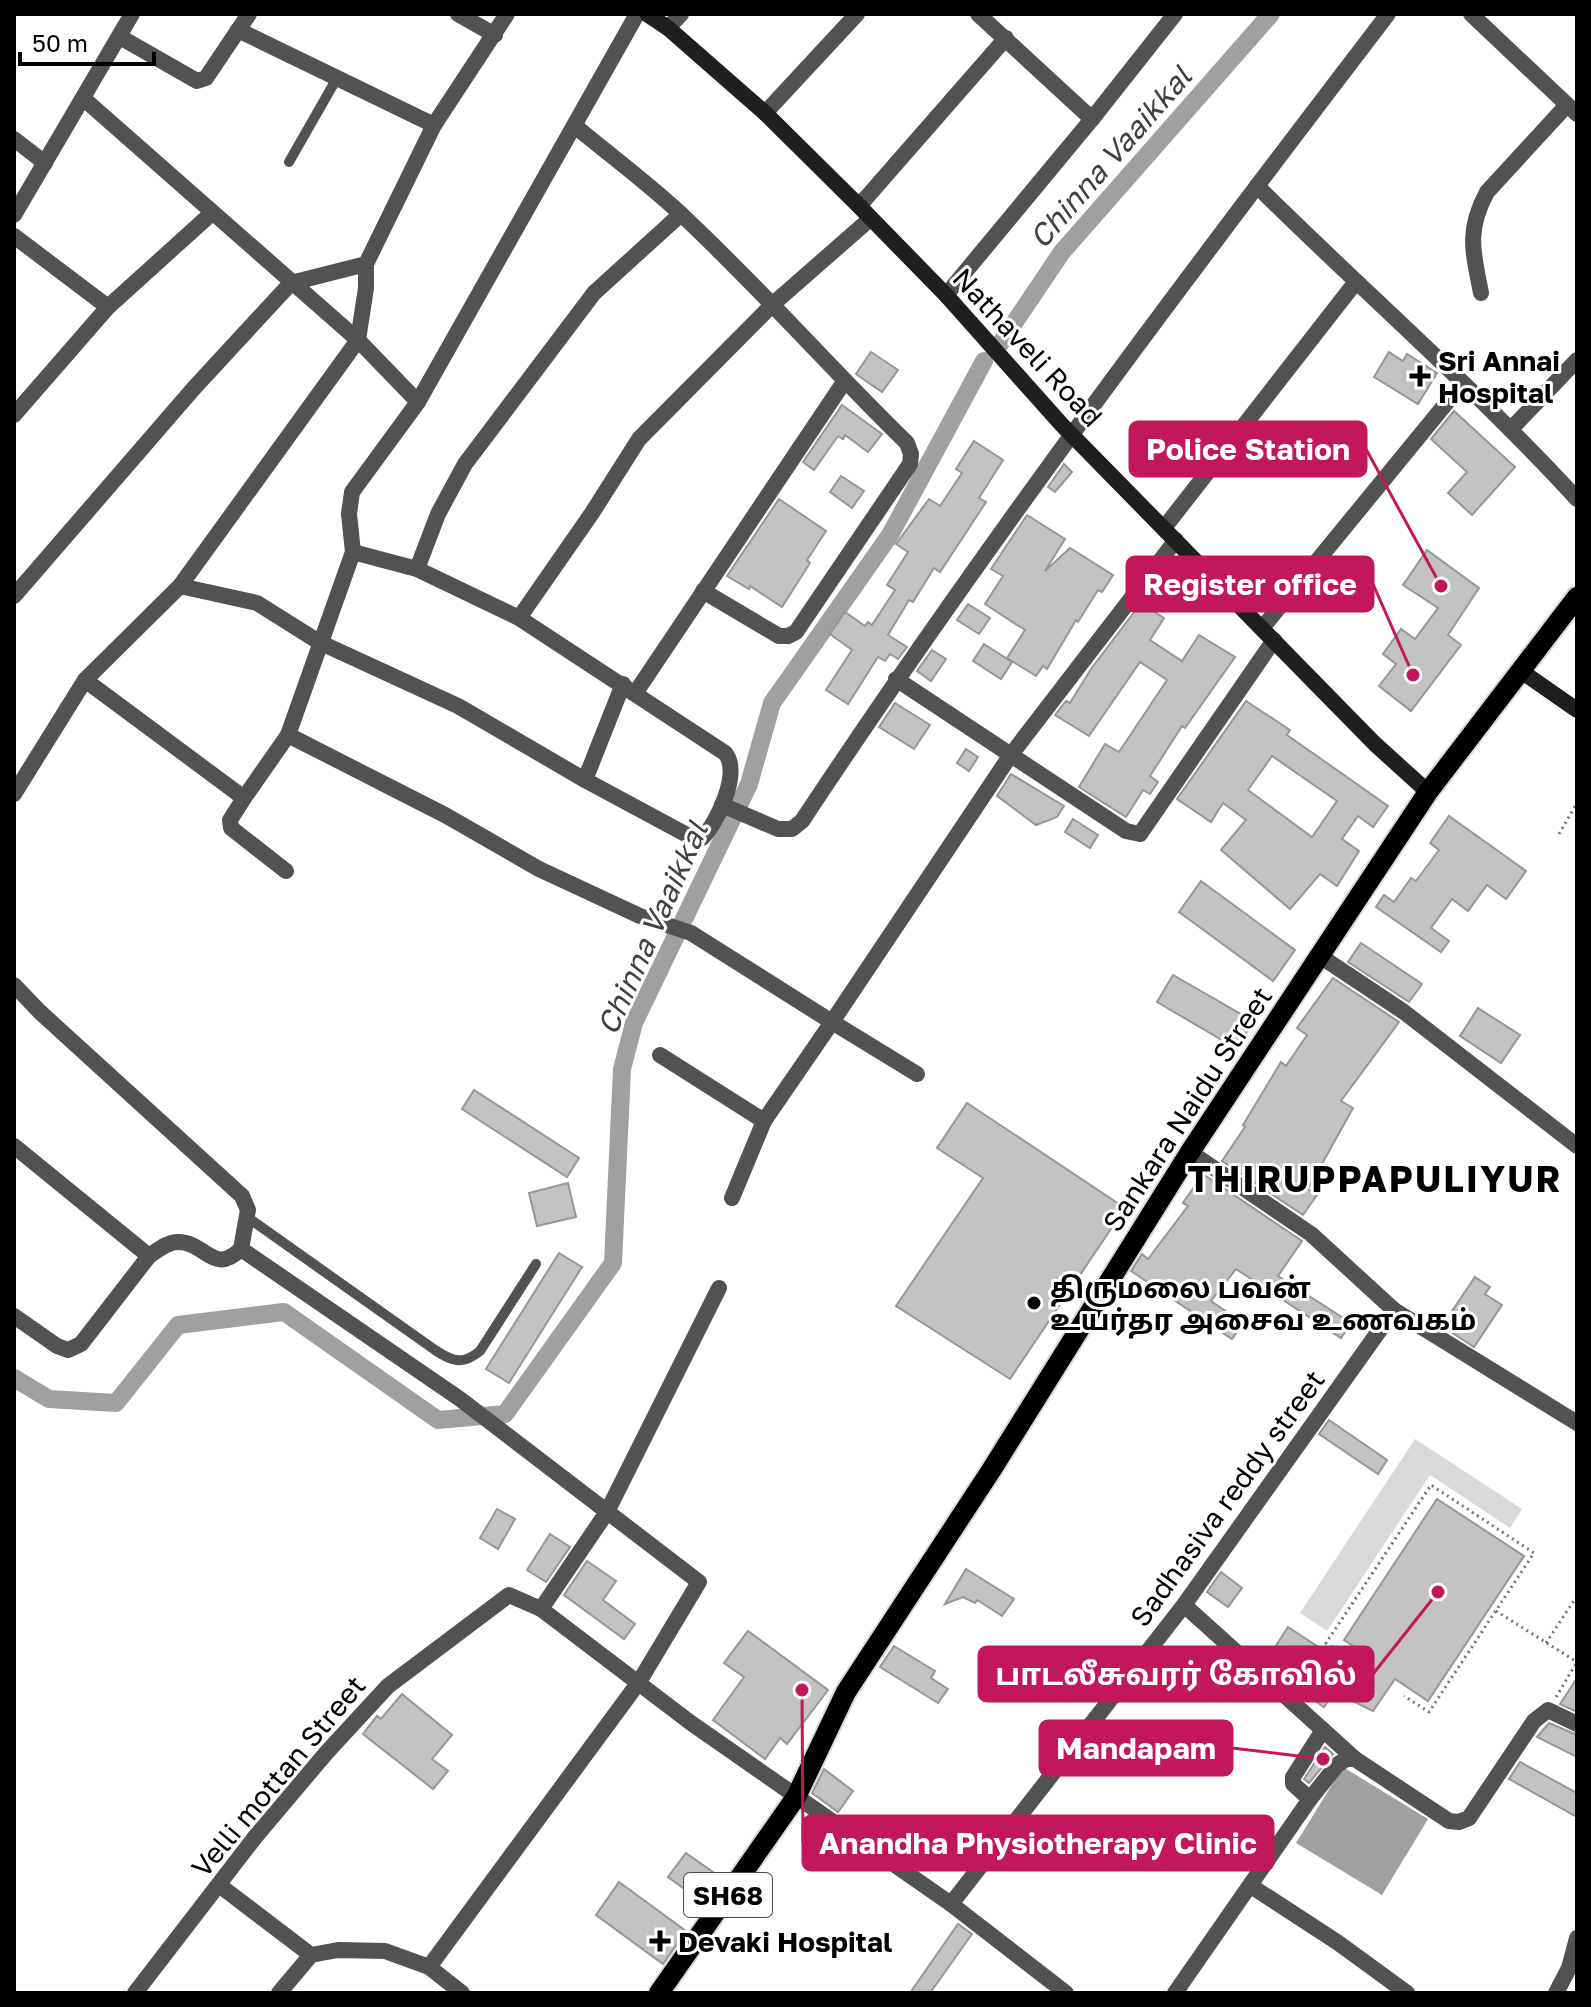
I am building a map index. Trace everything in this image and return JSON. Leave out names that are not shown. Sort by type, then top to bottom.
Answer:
[{"type":"main road","name":"SH68","points":[[1521,671],[1577,597]]},
{"type":"main road","name":"Sankara Naidu Street","points":[[796,1797],[846,1692],[992,1469],[1190,1152],[1428,792],[1521,671]]},
{"type":"main road","name":"SH68","points":[[659,1993],[796,1797]]},
{"type":"street","points":[[14,215],[132,14]]},
{"type":"street","points":[[120,37],[197,81],[206,78],[249,14]]},
{"type":"street","points":[[458,14],[495,35]]},
{"type":"street","points":[[14,794],[85,680],[180,586],[358,340],[366,288],[366,264],[434,125],[507,14]]},
{"type":"street","points":[[286,871],[231,828],[230,820],[288,735],[312,672],[319,642],[353,552],[349,514],[352,492],[418,402],[637,14]]},
{"type":"street","name":"Nathaveli Road","points":[[647,14],[668,28],[765,113],[865,212],[1170,534],[1375,744],[1428,792]]},
{"type":"street","points":[[668,28],[681,14]]},
{"type":"street","points":[[765,113],[857,14]]},
{"type":"street","points":[[978,14],[1092,119]]},
{"type":"street","points":[[946,295],[1175,14]]},
{"type":"street","points":[[726,806],[778,829],[792,829],[802,821],[896,679],[1072,433],[1388,14]]},
{"type":"street","points":[[1471,14],[1572,110],[1487,192],[1479,207],[1471,243],[1481,293]]},
{"type":"street","points":[[238,30],[434,125]]},
{"type":"street","points":[[519,618],[639,439],[865,212],[1006,38]]},
{"type":"street","points":[[84,99],[358,340],[418,402]]},
{"type":"street","points":[[575,126],[681,214],[907,443],[911,454],[910,464],[796,632],[779,636],[703,591]]},
{"type":"street","points":[[14,139],[45,163]]},
{"type":"street","points":[[1257,186],[1355,283],[1424,343],[1462,384],[1512,428],[1577,499]]},
{"type":"street","points":[[14,415],[108,307],[212,213]]},
{"type":"street","points":[[417,569],[438,514],[465,464],[594,293],[681,214]]},
{"type":"street","points":[[14,236],[108,307]]},
{"type":"street","points":[[14,596],[194,388],[291,283],[366,264]]},
{"type":"street","points":[[732,1198],[764,1121],[1010,756],[1355,283]]},
{"type":"street","points":[[1512,428],[1577,360]]},
{"type":"street","points":[[585,780],[630,688],[703,591],[844,382]]},
{"type":"street","points":[[896,679],[1126,831],[1140,834],[1268,634],[1462,384]]},
{"type":"street","points":[[180,586],[257,603],[319,642],[458,706],[585,780],[696,839],[707,833],[726,806],[732,765],[729,758],[712,743],[519,618],[417,569],[353,552]]},
{"type":"street","points":[[1521,671],[1577,710]]},
{"type":"street","points":[[85,680],[244,798]]},
{"type":"street","points":[[288,735],[445,815],[539,869],[640,916],[691,933],[917,1074]]},
{"type":"street","points":[[1320,956],[1404,1012],[1577,1146]]},
{"type":"street","points":[[14,985],[242,1196],[248,1210],[241,1249],[231,1258],[219,1260],[179,1242],[165,1245],[149,1256],[81,1344],[68,1350],[57,1346],[14,1316]]},
{"type":"street","points":[[660,1055],[764,1121]]},
{"type":"street","points":[[14,1146],[149,1256]]},
{"type":"street","points":[[1190,1152],[1311,1234],[1394,1310],[1577,1423]]},
{"type":"street","points":[[241,1249],[460,1399],[699,1582],[639,1682],[429,1967]]},
{"type":"street","points":[[541,1609],[607,1512],[719,1288]]},
{"type":"street","name":"Sadhasiva reddy street","points":[[951,1904],[1184,1605],[1394,1310]]},
{"type":"street","name":"Velli mottan Street","points":[[135,1993],[327,1752],[388,1686],[509,1595],[541,1609],[691,1723],[951,1904],[1066,1993]]},
{"type":"street","points":[[1184,1605],[1355,1759],[1449,1821],[1459,1822],[1469,1818],[1534,1721],[1548,1710],[1577,1724]]},
{"type":"street","points":[[1310,1799],[1293,1784],[1293,1777],[1323,1730]]},
{"type":"street","points":[[1175,1993],[1310,1799],[1337,1765],[1346,1759],[1355,1759]]},
{"type":"street","points":[[219,1885],[311,1955]]},
{"type":"street","points":[[1251,1886],[1337,1942],[1407,1993]]},
{"type":"street","points":[[1556,1993],[1569,1968],[1577,1938]]},
{"type":"street","points":[[279,1993],[311,1955],[338,1950],[385,1951],[429,1967],[462,1993]]},
{"type":"lane","points":[[289,162],[337,78]]},
{"type":"lane","points":[[247,1217],[447,1359],[459,1362],[469,1360],[480,1351],[536,1264]]},
{"type":"path","points":[[1559,834],[1577,803]]},
{"type":"path","points":[[1347,1657],[1326,1643],[1431,1485],[1534,1553],[1429,1712],[1404,1696]]},
{"type":"path","points":[[1546,1643],[1577,1596]]},
{"type":"path","points":[[1496,1611],[1577,1662],[1548,1710]]},
{"type":"shaded area","points":[[1415,1439],[1522,1509],[1510,1528],[1430,1475],[1327,1631],[1300,1613]]},
{"type":"shaded area","points":[[1343,1767],[1428,1819],[1382,1895],[1296,1843]]},
{"type":"building","points":[[871,352],[898,370],[882,392],[856,374]]},
{"type":"building","points":[[1389,352],[1403,361],[1407,354],[1437,373],[1418,404],[1374,377]]},
{"type":"building","points":[[842,405],[882,434],[868,452],[845,435],[843,439],[838,436],[814,470],[803,462]]},
{"type":"building","points":[[1454,411],[1515,467],[1472,515],[1448,493],[1467,472],[1431,439]]},
{"type":"building","points":[[974,441],[1003,460],[979,498],[986,502],[940,572],[934,568],[913,602],[909,600],[888,635],[907,647],[898,659],[890,654],[885,661],[878,657],[848,704],[826,690],[852,650],[830,634],[845,612],[865,626],[868,622],[872,625],[895,590],[887,585],[908,552],[896,544],[929,499],[940,506],[962,473],[956,469]]},
{"type":"building","points":[[1064,464],[1072,472],[1055,492],[1048,487]]},
{"type":"building","points":[[841,476],[864,491],[852,508],[830,492]]},
{"type":"building","points":[[779,499],[826,531],[782,607],[750,586],[749,589],[727,576]]},
{"type":"building","points":[[1027,515],[1065,539],[1045,571],[1070,548],[1113,575],[1102,592],[1098,590],[1078,622],[1076,620],[1047,669],[1043,666],[1036,676],[1007,658],[1025,630],[985,604],[1003,576],[991,569]]},
{"type":"building","points":[[1427,550],[1479,588],[1448,635],[1461,645],[1411,711],[1379,686],[1396,664],[1383,654],[1401,629],[1415,639],[1438,608],[1403,585]]},
{"type":"building","points":[[1141,603],[1164,618],[1150,640],[1182,661],[1199,635],[1235,657],[1185,728],[1182,726],[1150,776],[1158,782],[1150,794],[1143,790],[1126,817],[1079,787],[1105,744],[1119,752],[1167,680],[1140,662],[1089,736],[1055,715],[1066,701],[1070,703],[1091,669]]},
{"type":"building","points":[[968,604],[990,618],[979,634],[957,620]]},
{"type":"building","points":[[984,644],[1012,662],[1001,679],[973,661]]},
{"type":"building","points":[[932,650],[946,659],[931,681],[917,671]]},
{"type":"building","points":[[1246,701],[1290,730],[1287,735],[1388,806],[1373,827],[1358,816],[1342,839],[1359,851],[1337,886],[1320,874],[1290,909],[1221,850],[1246,820],[1223,803],[1211,822],[1177,799]],"holes":[[[1272,756],[1337,801],[1312,837],[1248,790]]]},
{"type":"building","points":[[895,703],[930,725],[914,749],[879,727]]},
{"type":"building","points":[[966,749],[978,757],[969,771],[957,763]]},
{"type":"building","points":[[1011,774],[1064,806],[1057,817],[1036,825],[997,796]]},
{"type":"building","points":[[1449,816],[1526,871],[1506,899],[1487,885],[1468,911],[1452,899],[1431,928],[1449,941],[1441,952],[1376,907],[1384,895],[1394,902],[1411,878],[1416,881],[1439,850],[1430,843]]},
{"type":"building","points":[[1073,819],[1098,835],[1090,848],[1065,832]]},
{"type":"building","points":[[1201,881],[1295,950],[1273,981],[1179,912]]},
{"type":"building","points":[[1361,943],[1422,984],[1409,1002],[1348,962]]},
{"type":"building","points":[[1173,975],[1253,1021],[1237,1049],[1157,1002]]},
{"type":"building","points":[[1333,978],[1399,1022],[1341,1101],[1353,1108],[1308,1189],[1317,1195],[1303,1215],[1222,1161],[1281,1062],[1286,1066],[1307,1035],[1297,1028]]},
{"type":"building","points":[[1478,1008],[1520,1035],[1501,1063],[1460,1036]]},
{"type":"building","points":[[474,1090],[579,1158],[567,1177],[462,1109]]},
{"type":"building","points":[[967,1103],[1125,1208],[1010,1379],[896,1306],[983,1178],[937,1148]]},
{"type":"building","points":[[1203,1174],[1302,1241],[1278,1276],[1351,1323],[1341,1338],[1236,1269],[1211,1301],[1243,1323],[1232,1339],[1131,1271],[1142,1254],[1148,1259],[1188,1206],[1183,1203]]},
{"type":"building","points":[[568,1183],[576,1217],[537,1226],[529,1193]]},
{"type":"building","points":[[559,1253],[582,1267],[509,1383],[486,1369]]},
{"type":"building","points":[[1475,1277],[1490,1287],[1485,1294],[1502,1305],[1474,1347],[1442,1326]]},
{"type":"building","points":[[1329,1420],[1387,1460],[1378,1474],[1319,1434]]},
{"type":"building","points":[[1437,1499],[1524,1556],[1428,1701],[1395,1679],[1373,1711],[1336,1693],[1362,1652],[1344,1640]]},
{"type":"building","points":[[497,1509],[515,1519],[498,1549],[480,1538]]},
{"type":"building","points":[[550,1534],[570,1547],[546,1582],[527,1570]]},
{"type":"building","points":[[587,1561],[616,1581],[603,1600],[635,1624],[624,1639],[564,1595]]},
{"type":"building","points":[[966,1569],[1014,1599],[1002,1616],[977,1600],[975,1603],[963,1597],[945,1604]]},
{"type":"building","points":[[1221,1572],[1242,1588],[1228,1607],[1207,1592]]},
{"type":"building","points":[[1288,1627],[1326,1652],[1315,1668],[1340,1684],[1324,1707],[1265,1663]]},
{"type":"building","points":[[748,1631],[828,1690],[787,1744],[780,1738],[765,1759],[713,1720],[744,1677],[724,1663]]},
{"type":"building","points":[[894,1646],[935,1671],[931,1678],[948,1689],[938,1703],[880,1667]]},
{"type":"building","points":[[1577,1678],[1577,1712],[1560,1704]]},
{"type":"building","points":[[402,1694],[452,1735],[432,1759],[448,1771],[433,1789],[363,1734],[377,1716],[381,1719]]},
{"type":"building","points":[[1549,1723],[1577,1735],[1577,1757],[1537,1737]]},
{"type":"building","points":[[1325,1747],[1333,1754],[1309,1783],[1304,1779]]},
{"type":"building","points":[[1520,1762],[1577,1793],[1577,1817],[1509,1779]]},
{"type":"building","points":[[824,1769],[853,1791],[838,1812],[812,1793]]},
{"type":"building","points":[[686,1853],[723,1879],[705,1904],[668,1877]]},
{"type":"building","points":[[619,1882],[686,1931],[663,1964],[596,1915]]},
{"type":"building","points":[[958,1924],[972,1934],[930,1993],[910,1993]]},
{"type":"waterway","name":"Chinna Vaaikkal","points":[[1000,344],[1062,252],[1271,14]]},
{"type":"waterway","name":"Chinna Vaaikkal","points":[[14,1378],[49,1399],[116,1403],[178,1325],[284,1312],[438,1420],[505,1414],[613,1263],[622,1069],[634,1023],[749,784],[772,703],[890,535],[984,361]]},
{"type":"place","name":"Sri Annai Hospital","points":[[1420,376]]},
{"type":"place","name":"Police Station","points":[[1441,586]]},
{"type":"place","name":"Register office","points":[[1413,675]]},
{"type":"place","name":"திருமலை பவன் உயர்தர அசைவ உணவகம்","points":[[1034,1303]]},
{"type":"place","name":"பாடலீசுவரர் கோவில்","points":[[1438,1592]]},
{"type":"place","name":"Anandha Physiotherapy Clinic","points":[[802,1690]]},
{"type":"place","name":"Mandapam","points":[[1323,1759]]},
{"type":"place","name":"Devaki Hospital","points":[[660,1941]]},
{"type":"district","name":"THIRUPPAPULIYUR","points":[[1375,1178]]}]
